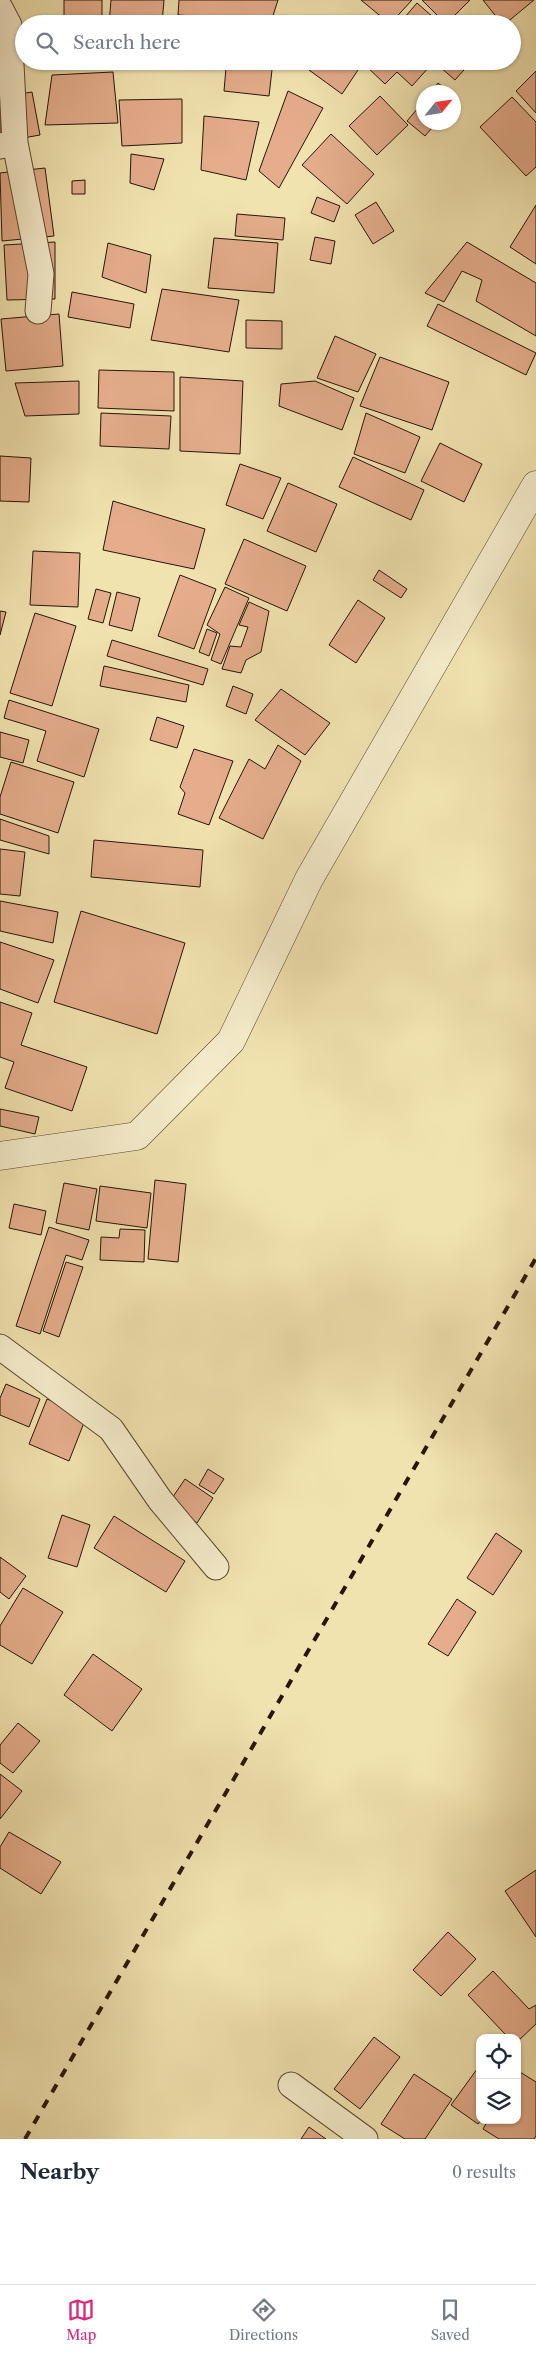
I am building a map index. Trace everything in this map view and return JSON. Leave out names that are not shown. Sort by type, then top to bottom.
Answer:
[{"type":"street","points":[[0,8],[9,25],[7,144],[41,274],[38,311]]},
{"type":"street","points":[[0,1156],[136,1136],[231,1041],[309,879],[536,485]]},
{"type":"street","points":[[0,1347],[111,1429],[160,1500],[216,1567]]},
{"type":"street","points":[[291,2085],[365,2139]]},
{"type":"building","points":[[64,0],[102,0],[102,15],[64,15]]},
{"type":"building","points":[[111,0],[164,0],[163,15],[110,15]]},
{"type":"building","points":[[179,0],[278,0],[273,15],[178,15]]},
{"type":"building","points":[[361,0],[412,0],[398,15],[379,15]]},
{"type":"building","points":[[422,0],[470,0],[455,15],[437,15]]},
{"type":"building","points":[[483,0],[534,0],[516,15],[495,15]]},
{"type":"building","points":[[417,3],[431,15],[407,15]]},
{"type":"building","points":[[226,70],[272,70],[269,96],[224,91]]},
{"type":"building","points":[[309,70],[358,70],[342,94]]},
{"type":"building","points":[[370,70],[426,70],[412,86],[397,72],[385,84]]},
{"type":"building","points":[[443,70],[464,70],[455,80]]},
{"type":"building","points":[[536,71],[536,113],[516,91]]},
{"type":"building","points":[[113,72],[118,123],[45,125],[52,75]]},
{"type":"building","points":[[288,91],[323,108],[279,188],[259,171]]},
{"type":"building","points":[[32,92],[40,135],[0,142],[0,97]]},
{"type":"building","points":[[380,96],[408,125],[377,155],[349,126]]},
{"type":"building","points":[[512,97],[536,122],[536,167],[526,176],[480,127]]},
{"type":"building","points":[[182,99],[182,143],[122,146],[119,100]]},
{"type":"building","points":[[416,110],[416,128],[407,121]]},
{"type":"building","points":[[204,116],[259,122],[246,180],[201,170]]},
{"type":"building","points":[[418,130],[430,130],[425,136]]},
{"type":"building","points":[[331,134],[374,174],[347,204],[302,165]]},
{"type":"building","points":[[131,154],[164,159],[154,190],[130,183]]},
{"type":"building","points":[[45,168],[54,236],[2,241],[0,173]]},
{"type":"building","points":[[85,180],[85,194],[72,194],[72,181]]},
{"type":"building","points":[[317,197],[340,206],[334,222],[311,213]]},
{"type":"building","points":[[376,202],[394,231],[373,244],[355,215]]},
{"type":"building","points":[[536,205],[536,264],[510,247]]},
{"type":"building","points":[[237,214],[285,218],[283,240],[235,236]]},
{"type":"building","points":[[315,237],[335,241],[331,264],[310,260]]},
{"type":"building","points":[[214,238],[278,243],[274,293],[208,288]]},
{"type":"building","points":[[55,242],[55,299],[7,300],[4,245]]},
{"type":"building","points":[[467,242],[536,283],[536,336],[476,301],[482,280],[462,271],[444,302],[425,293]]},
{"type":"building","points":[[108,243],[151,255],[146,293],[102,277]]},
{"type":"building","points":[[162,289],[239,300],[229,352],[151,340]]},
{"type":"building","points":[[72,292],[134,304],[130,328],[68,317]]},
{"type":"building","points":[[438,304],[536,353],[526,375],[427,326]]},
{"type":"building","points":[[59,314],[63,366],[6,371],[1,319]]},
{"type":"building","points":[[246,320],[282,321],[282,349],[246,348]]},
{"type":"building","points":[[335,336],[376,354],[358,392],[317,378]]},
{"type":"building","points":[[380,357],[449,382],[432,430],[360,406]]},
{"type":"building","points":[[99,370],[174,372],[174,411],[98,408]]},
{"type":"building","points":[[180,377],[243,381],[240,454],[180,451]]},
{"type":"building","points":[[79,381],[79,414],[25,416],[15,383]]},
{"type":"building","points":[[315,381],[354,398],[342,430],[279,406],[281,384]]},
{"type":"building","points":[[101,413],[171,416],[169,449],[100,446]]},
{"type":"building","points":[[366,413],[420,437],[405,473],[354,454]]},
{"type":"building","points":[[440,443],[482,464],[464,502],[421,481]]},
{"type":"building","points":[[0,456],[31,458],[29,502],[0,501]]},
{"type":"building","points":[[353,457],[424,490],[411,520],[339,487]]},
{"type":"building","points":[[240,464],[281,478],[263,519],[226,505]]},
{"type":"building","points":[[288,483],[337,504],[316,552],[267,531]]},
{"type":"building","points":[[113,501],[205,529],[194,569],[103,550]]},
{"type":"building","points":[[244,539],[306,566],[287,611],[225,584]]},
{"type":"building","points":[[33,551],[80,553],[78,607],[30,605]]},
{"type":"building","points":[[379,570],[407,589],[401,598],[373,580]]},
{"type":"building","points":[[180,575],[216,589],[194,649],[158,636]]},
{"type":"building","points":[[225,587],[249,598],[221,664],[211,660],[220,634],[207,625]]},
{"type":"building","points":[[96,589],[111,593],[103,623],[88,619]]},
{"type":"building","points":[[117,592],[140,598],[132,631],[109,625]]},
{"type":"building","points":[[358,600],[385,618],[356,663],[329,645]]},
{"type":"building","points":[[249,602],[269,611],[261,652],[246,660],[241,673],[222,669],[230,646],[241,647],[248,627],[239,625]]},
{"type":"building","points":[[0,611],[6,612],[0,635]]},
{"type":"building","points":[[35,613],[76,626],[52,706],[10,693]]},
{"type":"building","points":[[207,629],[217,633],[209,656],[199,652]]},
{"type":"building","points":[[112,640],[208,669],[203,685],[107,656]]},
{"type":"building","points":[[104,666],[189,685],[186,702],[100,686]]},
{"type":"building","points":[[233,686],[253,694],[246,714],[226,706]]},
{"type":"building","points":[[281,689],[330,723],[305,755],[255,720]]},
{"type":"building","points":[[9,700],[99,729],[84,777],[37,761],[46,731],[4,718]]},
{"type":"building","points":[[157,717],[184,726],[177,748],[150,740]]},
{"type":"building","points":[[0,732],[29,740],[23,763],[0,757]]},
{"type":"building","points":[[278,745],[301,761],[263,839],[219,818],[249,759],[265,769]]},
{"type":"building","points":[[194,749],[233,761],[209,825],[178,814],[185,793],[180,787]]},
{"type":"building","points":[[11,762],[74,782],[58,833],[0,814],[0,797]]},
{"type":"building","points":[[0,819],[49,836],[49,854],[0,840]]},
{"type":"building","points":[[94,840],[203,850],[200,887],[91,877]]},
{"type":"building","points":[[0,849],[25,852],[20,896],[0,894]]},
{"type":"building","points":[[0,901],[58,912],[53,943],[0,931]]},
{"type":"building","points":[[81,911],[185,943],[157,1034],[54,1002]]},
{"type":"building","points":[[0,942],[54,960],[38,1003],[0,989]]},
{"type":"building","points":[[0,1002],[32,1013],[21,1045],[87,1067],[72,1111],[5,1088],[14,1062],[0,1057]]},
{"type":"building","points":[[0,1109],[39,1117],[35,1134],[0,1126]]},
{"type":"building","points":[[155,1180],[186,1184],[178,1262],[148,1259]]},
{"type":"building","points":[[64,1183],[97,1189],[89,1230],[56,1223]]},
{"type":"building","points":[[100,1186],[151,1193],[147,1228],[96,1221]]},
{"type":"building","points":[[14,1204],[46,1211],[41,1235],[9,1228]]},
{"type":"building","points":[[49,1227],[89,1240],[82,1260],[66,1255],[40,1334],[16,1326]]},
{"type":"building","points":[[120,1229],[145,1230],[144,1262],[100,1260],[101,1237],[119,1238]]},
{"type":"building","points":[[66,1262],[83,1267],[59,1337],[43,1331]]},
{"type":"building","points":[[6,1384],[40,1399],[29,1427],[0,1415],[0,1398]]},
{"type":"building","points":[[47,1399],[87,1415],[69,1461],[29,1444]]},
{"type":"building","points":[[208,1469],[224,1479],[214,1494],[199,1485]]},
{"type":"building","points":[[185,1479],[213,1498],[197,1523],[168,1504]]},
{"type":"building","points":[[62,1515],[90,1525],[77,1567],[48,1558]]},
{"type":"building","points":[[114,1516],[185,1561],[166,1592],[94,1548]]},
{"type":"building","points":[[496,1533],[522,1551],[493,1595],[467,1578]]},
{"type":"building","points":[[0,1557],[26,1576],[9,1599],[0,1592]]},
{"type":"building","points":[[23,1588],[63,1612],[32,1664],[0,1645],[0,1626]]},
{"type":"building","points":[[457,1599],[476,1612],[448,1656],[428,1644]]},
{"type":"building","points":[[93,1654],[142,1689],[112,1731],[64,1695]]},
{"type":"building","points":[[18,1723],[40,1741],[13,1773],[0,1763],[0,1745]]},
{"type":"building","points":[[0,1774],[22,1791],[0,1819]]},
{"type":"building","points":[[9,1832],[61,1862],[41,1894],[0,1868],[0,1847]]},
{"type":"building","points":[[536,1870],[536,1937],[505,1891]]},
{"type":"building","points":[[448,1932],[476,1959],[441,1996],[413,1970]]},
{"type":"building","points":[[493,1971],[529,2009],[536,2005],[536,2024],[521,2038],[521,2034],[505,2034],[468,1995]]},
{"type":"building","points":[[374,2037],[400,2057],[360,2109],[334,2089]]},
{"type":"building","points":[[476,2071],[476,2123],[451,2105]]},
{"type":"building","points":[[521,2073],[536,2082],[536,2136],[534,2139],[499,2139],[483,2129],[486,2124],[521,2124]]},
{"type":"building","points":[[414,2074],[452,2099],[425,2139],[405,2139],[381,2124]]},
{"type":"building","points":[[309,2127],[326,2139],[301,2139]]},
{"type":"railway","points":[[25,2139],[536,1258]]}]
